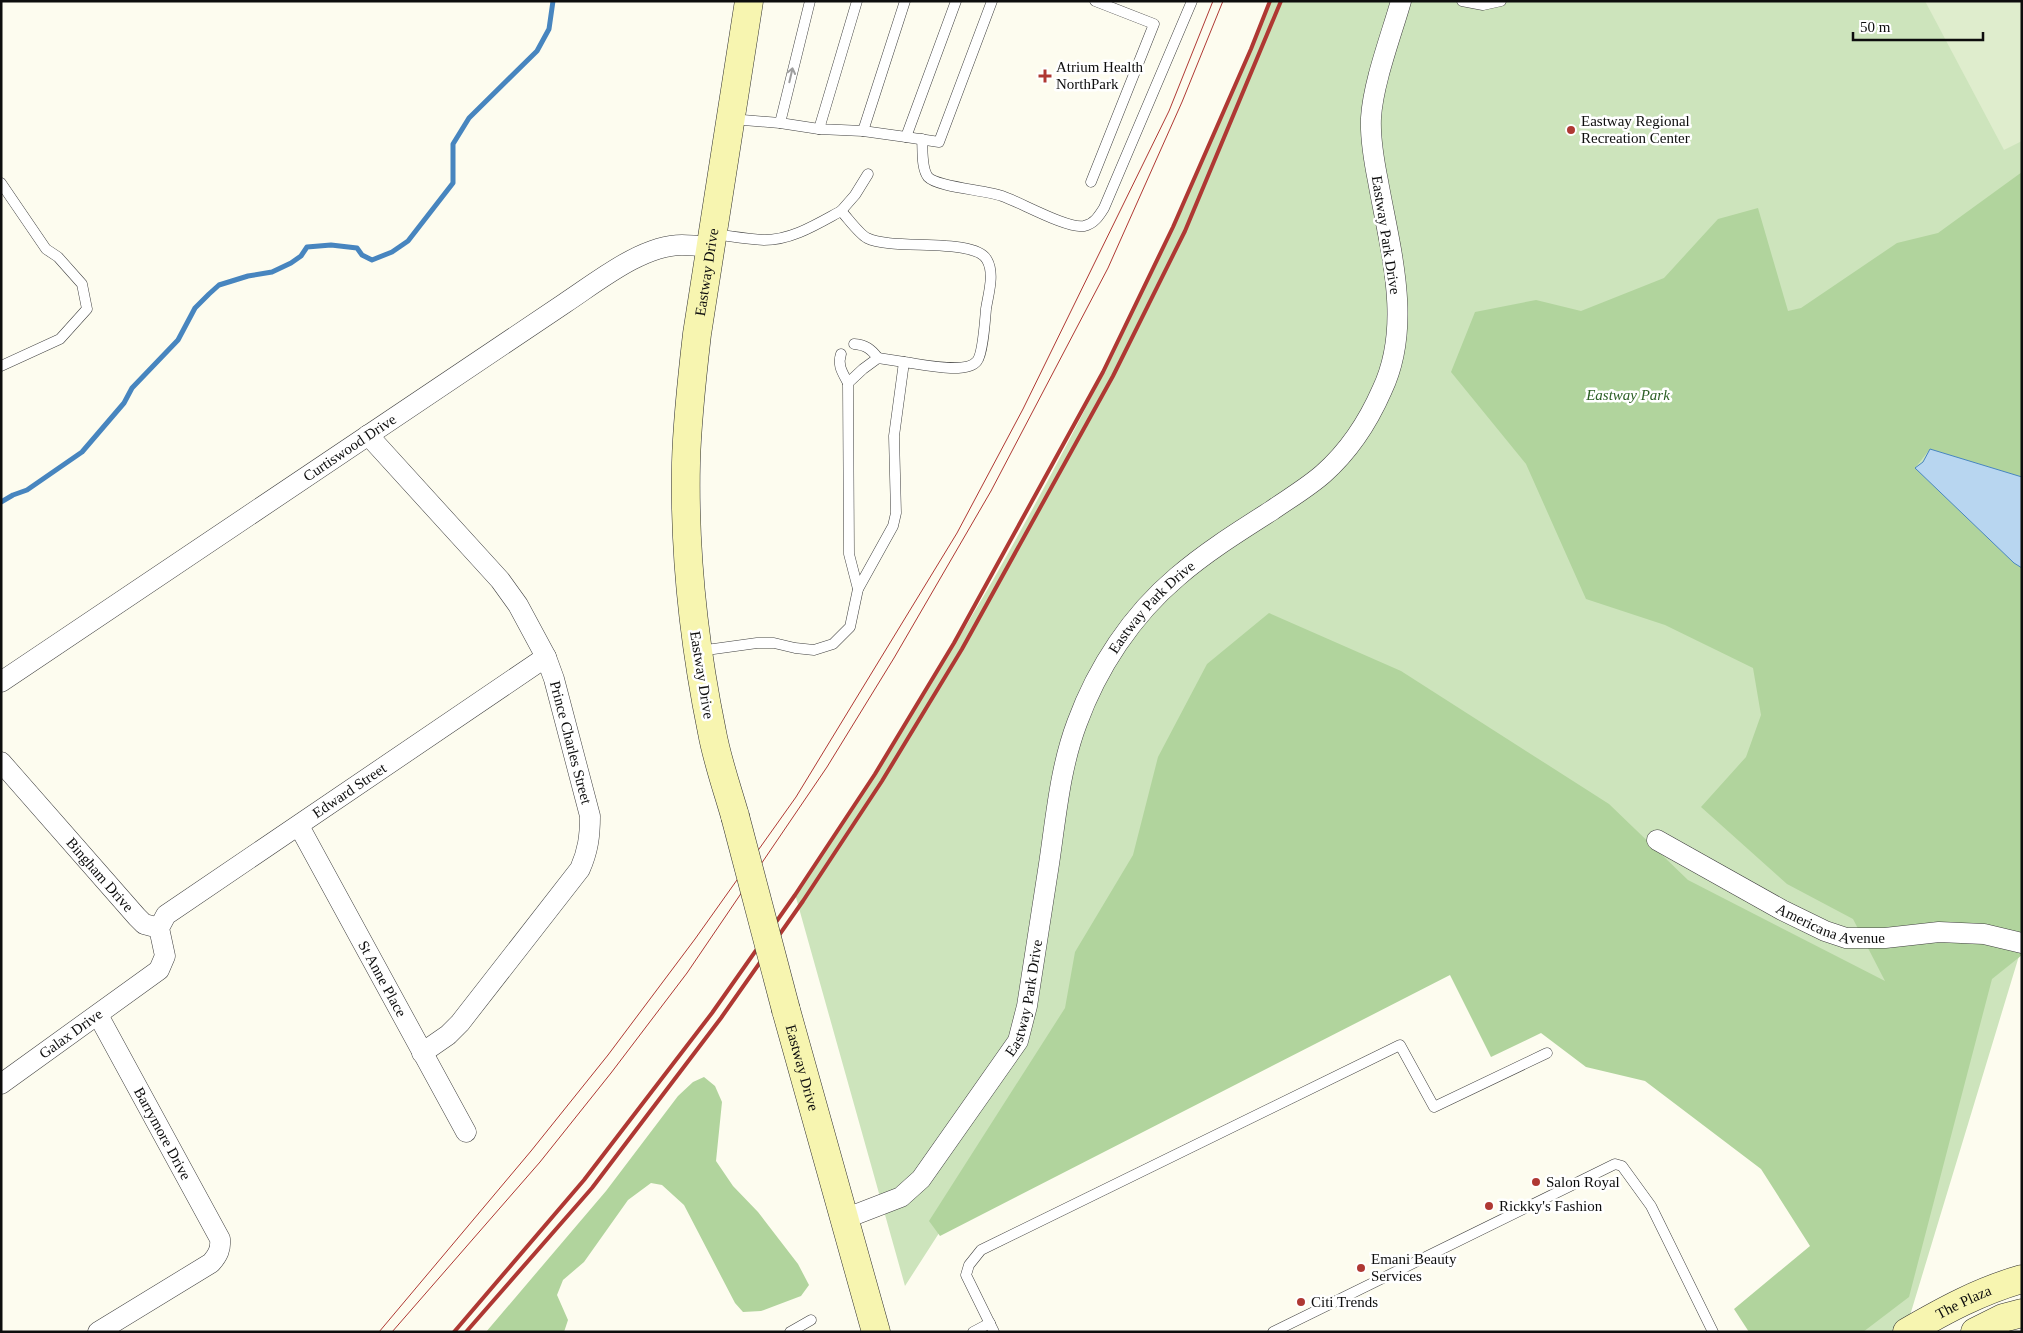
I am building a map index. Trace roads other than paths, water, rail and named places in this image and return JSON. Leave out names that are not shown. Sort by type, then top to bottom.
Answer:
[{"type":"main road","name":"Eastway Drive","points":[[749,1],[710,240],[691,385],[686,464],[687,530],[692,612],[712,733],[786,1010],[876,1332]]},
{"type":"main road","name":"The Plaza","points":[[1907,1332],[1945,1310],[1992,1288],[2022,1279]]},
{"type":"main road","name":"The Plaza","points":[[1974,1332],[2003,1318],[2022,1313]]},
{"type":"street","name":"Eastway Park Drive","points":[[844,1219],[901,1197],[921,1179],[1018,1040],[1027,1006],[1063,773],[1077,724],[1100,672],[1116,647],[1155,597],[1176,578],[1218,545],[1322,475],[1365,425],[1382,391],[1390,373],[1395,350],[1397,304],[1393,265],[1376,170],[1371,119],[1374,95],[1401,1]]},
{"type":"street","name":"Curtiswood Drive","points":[[1,682],[185,560],[564,303],[628,262],[665,247],[710,240]]},
{"type":"street","name":"Prince Charles Street","points":[[368,435],[500,580],[518,604],[546,657],[554,679],[590,816],[590,837],[586,855],[580,868],[460,1023],[448,1035],[422,1053]]},
{"type":"street","name":"Edward Street","points":[[159,928],[166,916],[546,657]]},
{"type":"street","name":"Bingham Drive","points":[[1,762],[137,917],[144,924],[159,928]]},
{"type":"street","name":"St Anne Place","points":[[299,826],[466,1132]]},
{"type":"street","name":"Americana Avenue","points":[[1657,840],[1782,910],[1825,931],[1846,938],[1885,938],[1939,932],[1984,934],[2022,943]]},
{"type":"street","name":"Galax Drive","points":[[1,1084],[159,970],[164,961],[164,951],[159,928]]},
{"type":"street","name":"Barrymore Drive","points":[[98,1015],[220,1239],[218,1255],[211,1263],[98,1332]]},
{"type":"lane","points":[[780,123],[810,1]]},
{"type":"lane","points":[[819,129],[857,1]]},
{"type":"lane","points":[[863,131],[905,1]]},
{"type":"lane","points":[[906,137],[956,1]]},
{"type":"lane","points":[[730,119],[780,123],[819,129],[863,131],[939,142],[992,1]]},
{"type":"lane","points":[[1091,182],[1154,24],[1095,1]]},
{"type":"lane","points":[[922,139],[925,171],[934,182],[946,186],[982,190],[1002,196],[1075,226],[1085,226],[1096,220],[1104,208],[1192,1]]},
{"type":"lane","points":[[1462,1],[1484,5],[1501,1]]},
{"type":"lane","points":[[710,240],[765,240],[782,238],[804,231],[840,210],[855,195],[868,174]]},
{"type":"lane","points":[[1,183],[46,249],[58,257],[82,284],[87,309],[60,339],[1,366]]},
{"type":"lane","points":[[840,210],[866,238],[895,243],[966,248],[982,254],[988,261],[991,275],[982,344],[978,361],[970,367],[960,369],[878,358],[870,348],[854,344]]},
{"type":"lane","points":[[841,354],[839,367],[848,383],[849,554],[858,589]]},
{"type":"lane","points":[[848,383],[878,358]]},
{"type":"lane","points":[[698,651],[757,643],[774,643],[814,650],[833,644],[850,627],[858,589],[893,526],[896,513],[894,436],[904,362]]},
{"type":"lane","points":[[973,1332],[992,1327],[966,1275],[969,1265],[981,1250],[1400,1045],[1434,1107],[1547,1053]]},
{"type":"lane","points":[[1273,1332],[1615,1164],[1622,1166],[1651,1206],[1712,1332]]},
{"type":"lane","points":[[790,1332],[811,1320]]},
{"type":"water","points":[[1930,449],[2022,477],[2022,568],[2014,563],[1915,468],[1923,462]]},
{"type":"waterway","points":[[1,502],[27,490],[82,452],[124,403],[132,388],[178,340],[195,308],[219,285],[248,276],[272,272],[301,256],[307,247],[331,245],[357,248],[362,255],[372,260],[392,252],[408,241],[453,183],[453,144],[469,118],[537,51],[549,29],[553,1]]},
{"type":"tram line","points":[[379,1332],[531,1151],[608,1055],[695,939],[796,797],[957,533],[1023,409],[1169,111],[1213,1]]},
{"type":"tram line","points":[[392,1332],[540,1162],[611,1073],[687,973],[827,767],[894,658],[991,491],[1108,268],[1182,102],[1223,1]]},
{"type":"railway","points":[[454,1332],[584,1180],[712,1013],[795,895],[875,774],[954,643],[1103,372],[1173,227],[1270,1]]},
{"type":"railway","points":[[466,1332],[592,1188],[721,1018],[803,901],[882,781],[962,649],[1113,376],[1185,231],[1281,1]]},
{"type":"place","name":"Atrium Health NorthPark","points":[[1045,76]]},
{"type":"place","name":"Eastway Regional Recreation Center","points":[[1571,130]]},
{"type":"place","name":"Salon Royal","points":[[1536,1182]]},
{"type":"place","name":"Rickky's Fashion","points":[[1489,1206]]},
{"type":"place","name":"Emani Beauty Services","points":[[1361,1268]]},
{"type":"place","name":"Citi Trends","points":[[1301,1302]]},
{"type":"park label","name":"Eastway Park","points":[[1628,395]]}]
